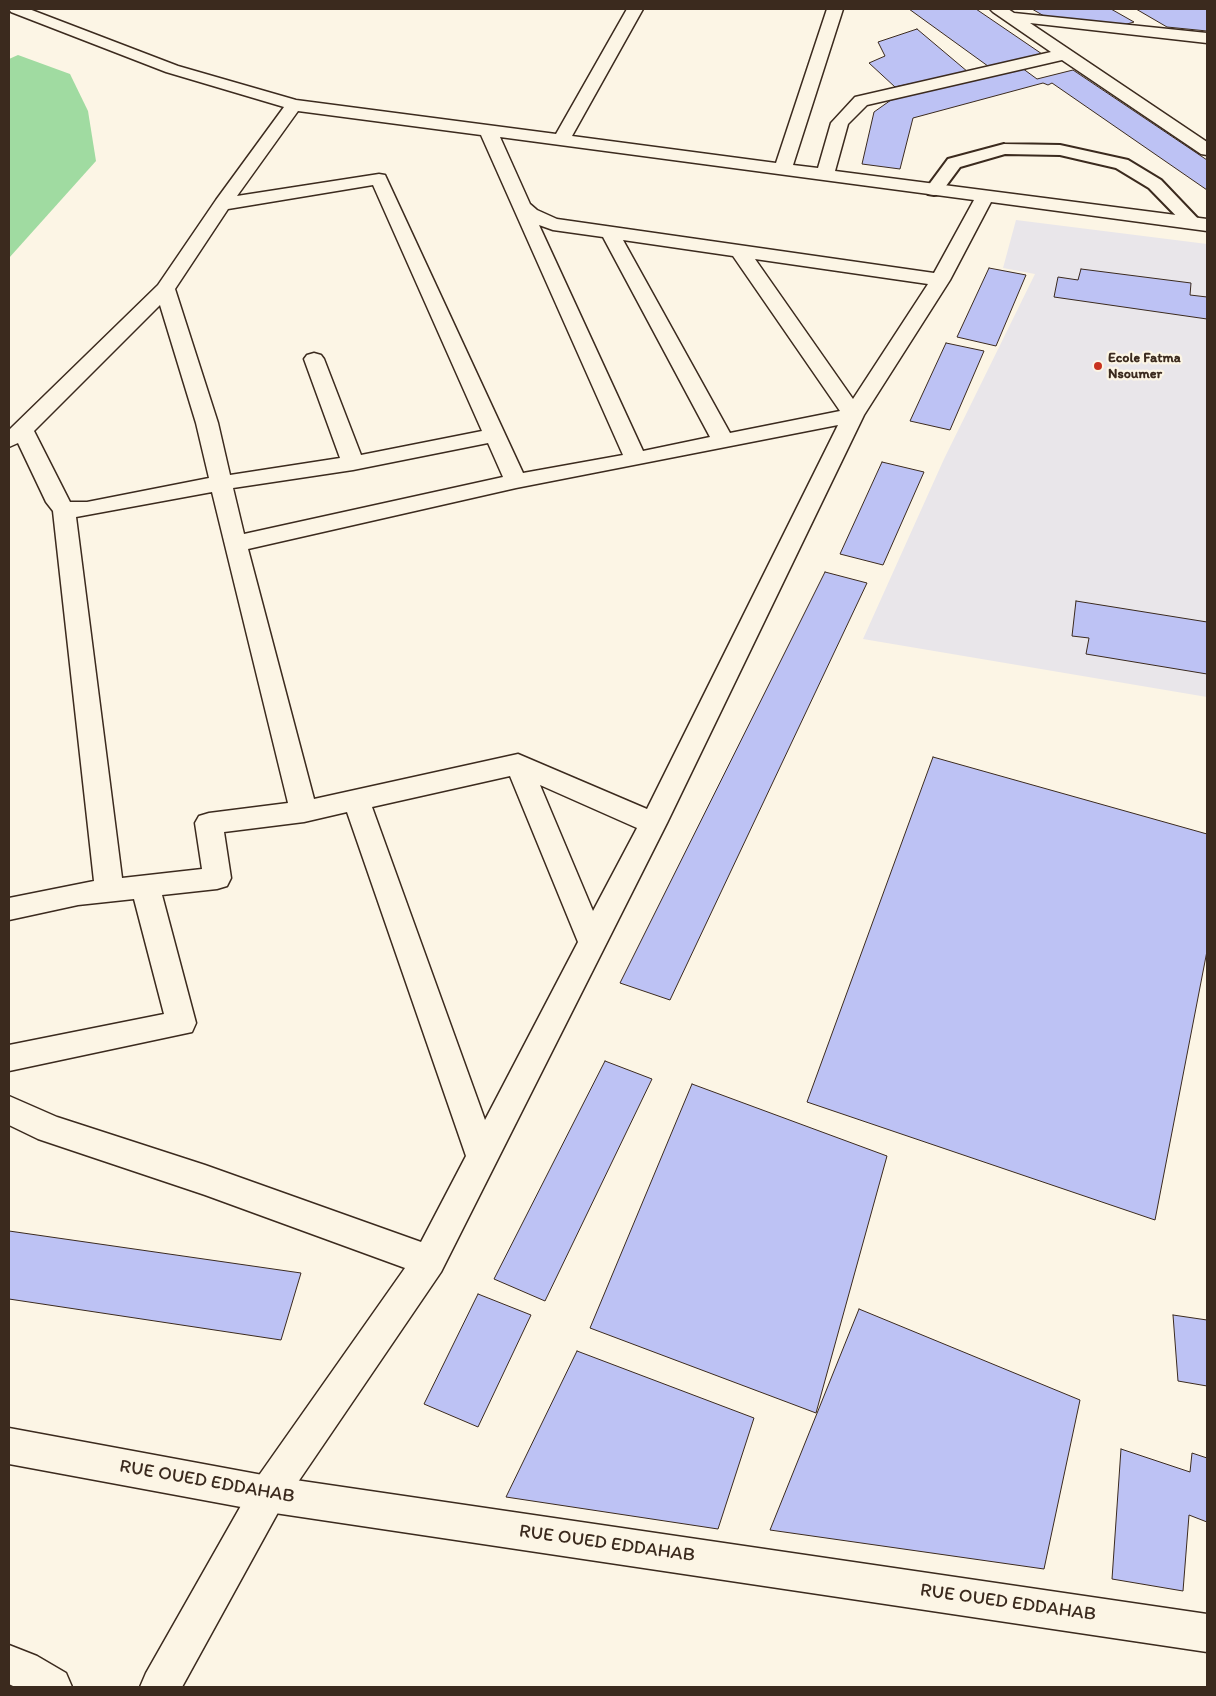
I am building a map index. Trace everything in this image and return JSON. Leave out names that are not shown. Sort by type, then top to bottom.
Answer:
[{"type":"street","points":[[16,9],[172,69],[294,105],[1200,224]]},
{"type":"street","points":[[561,140],[635,9]]},
{"type":"street","points":[[783,168],[835,9]]},
{"type":"street","points":[[1004,13],[1207,38]]},
{"type":"street","points":[[1004,13],[1207,150]]},
{"type":"street","points":[[1129,14],[1163,34]]},
{"type":"street","points":[[825,174],[840,123],[861,101],[1065,54]]},
{"type":"street","points":[[109,890],[64,510],[57,502],[16,435],[165,289],[222,204],[294,105]]},
{"type":"street","points":[[488,130],[636,460]]},
{"type":"street","points":[[222,204],[380,179],[516,482]]},
{"type":"street","points":[[160,1687],[268,1494],[429,1261],[653,823],[853,415],[940,280],[985,197]]},
{"type":"street","points":[[522,207],[530,214],[553,224],[940,280]]},
{"type":"street","points":[[609,231],[723,440]]},
{"type":"street","points":[[738,250],[853,415]]},
{"type":"street","points":[[165,289],[207,423],[235,544],[304,812]]},
{"type":"street","points":[[314,359],[353,463]]},
{"type":"street","points":[[235,544],[516,482],[636,460],[723,440],[853,415]]},
{"type":"street","points":[[64,510],[87,508],[221,483],[353,463],[495,435]]},
{"type":"street","points":[[9,909],[78,894],[218,878],[209,823],[304,812],[518,764],[653,823]]},
{"type":"street","points":[[518,764],[592,942]]},
{"type":"street","points":[[356,799],[482,1156]]},
{"type":"street","points":[[9,1058],[181,1023],[145,886]]},
{"type":"street","points":[[9,1110],[48,1129],[205,1180],[429,1261]]},
{"type":"street","name":"RUE OUED EDDAHAB","points":[[9,1446],[268,1494],[1207,1633]]},
{"type":"street","points":[[9,1664],[52,1687]]},
{"type":"lane","points":[[934,190],[954,164],[1004,149],[1060,150],[1122,164],[1155,184],[1200,224]]},
{"type":"shaded area","name":"Ecole Fatma Nsoumer","points":[[1016,220],[1207,244],[1207,697],[863,639],[944,459],[1035,274],[1003,268]]},
{"type":"green space","points":[[18,55],[70,74],[88,111],[96,161],[9,258],[9,59]]},
{"type":"building","points":[[909,9],[976,9],[1045,56],[992,69]]},
{"type":"building","points":[[1032,9],[1111,9],[1134,22],[1120,26],[1044,16]]},
{"type":"building","points":[[1136,9],[1207,9],[1207,31],[1167,27]]},
{"type":"building","points":[[917,29],[968,72],[895,87],[869,63],[885,56],[878,42]]},
{"type":"building","points":[[1022,68],[1037,79],[1073,70],[1207,160],[1207,190],[1052,83],[1048,85],[1043,83],[913,118],[900,169],[862,164],[874,112],[891,100]]},
{"type":"building","points":[[989,268],[1026,275],[996,346],[957,337]]},
{"type":"building","points":[[1081,269],[1191,283],[1190,295],[1207,297],[1207,319],[1054,297],[1058,277],[1078,280]]},
{"type":"building","points":[[946,343],[984,351],[950,430],[910,421]]},
{"type":"building","points":[[882,462],[924,472],[883,565],[840,554]]},
{"type":"building","points":[[825,572],[867,583],[670,1000],[620,983]]},
{"type":"building","points":[[1076,601],[1207,622],[1207,674],[1086,654],[1089,638],[1072,636]]},
{"type":"building","points":[[933,757],[1207,834],[1207,951],[1155,1220],[807,1102]]},
{"type":"building","points":[[605,1061],[652,1079],[545,1301],[494,1279]]},
{"type":"building","points":[[692,1084],[887,1156],[816,1413],[590,1328]]},
{"type":"building","points":[[9,1231],[301,1273],[281,1340],[9,1299]]},
{"type":"building","points":[[478,1294],[531,1315],[478,1427],[424,1404]]},
{"type":"building","points":[[859,1309],[1080,1400],[1044,1569],[770,1530]]},
{"type":"building","points":[[1173,1315],[1207,1320],[1207,1386],[1178,1381]]},
{"type":"building","points":[[577,1351],[754,1418],[718,1529],[506,1497]]},
{"type":"building","points":[[1121,1449],[1190,1472],[1192,1453],[1207,1458],[1207,1522],[1189,1515],[1183,1591],[1112,1579]]},
{"type":"place","name":"Ecole Fatma Nsoumer","points":[[1098,366]]}]
